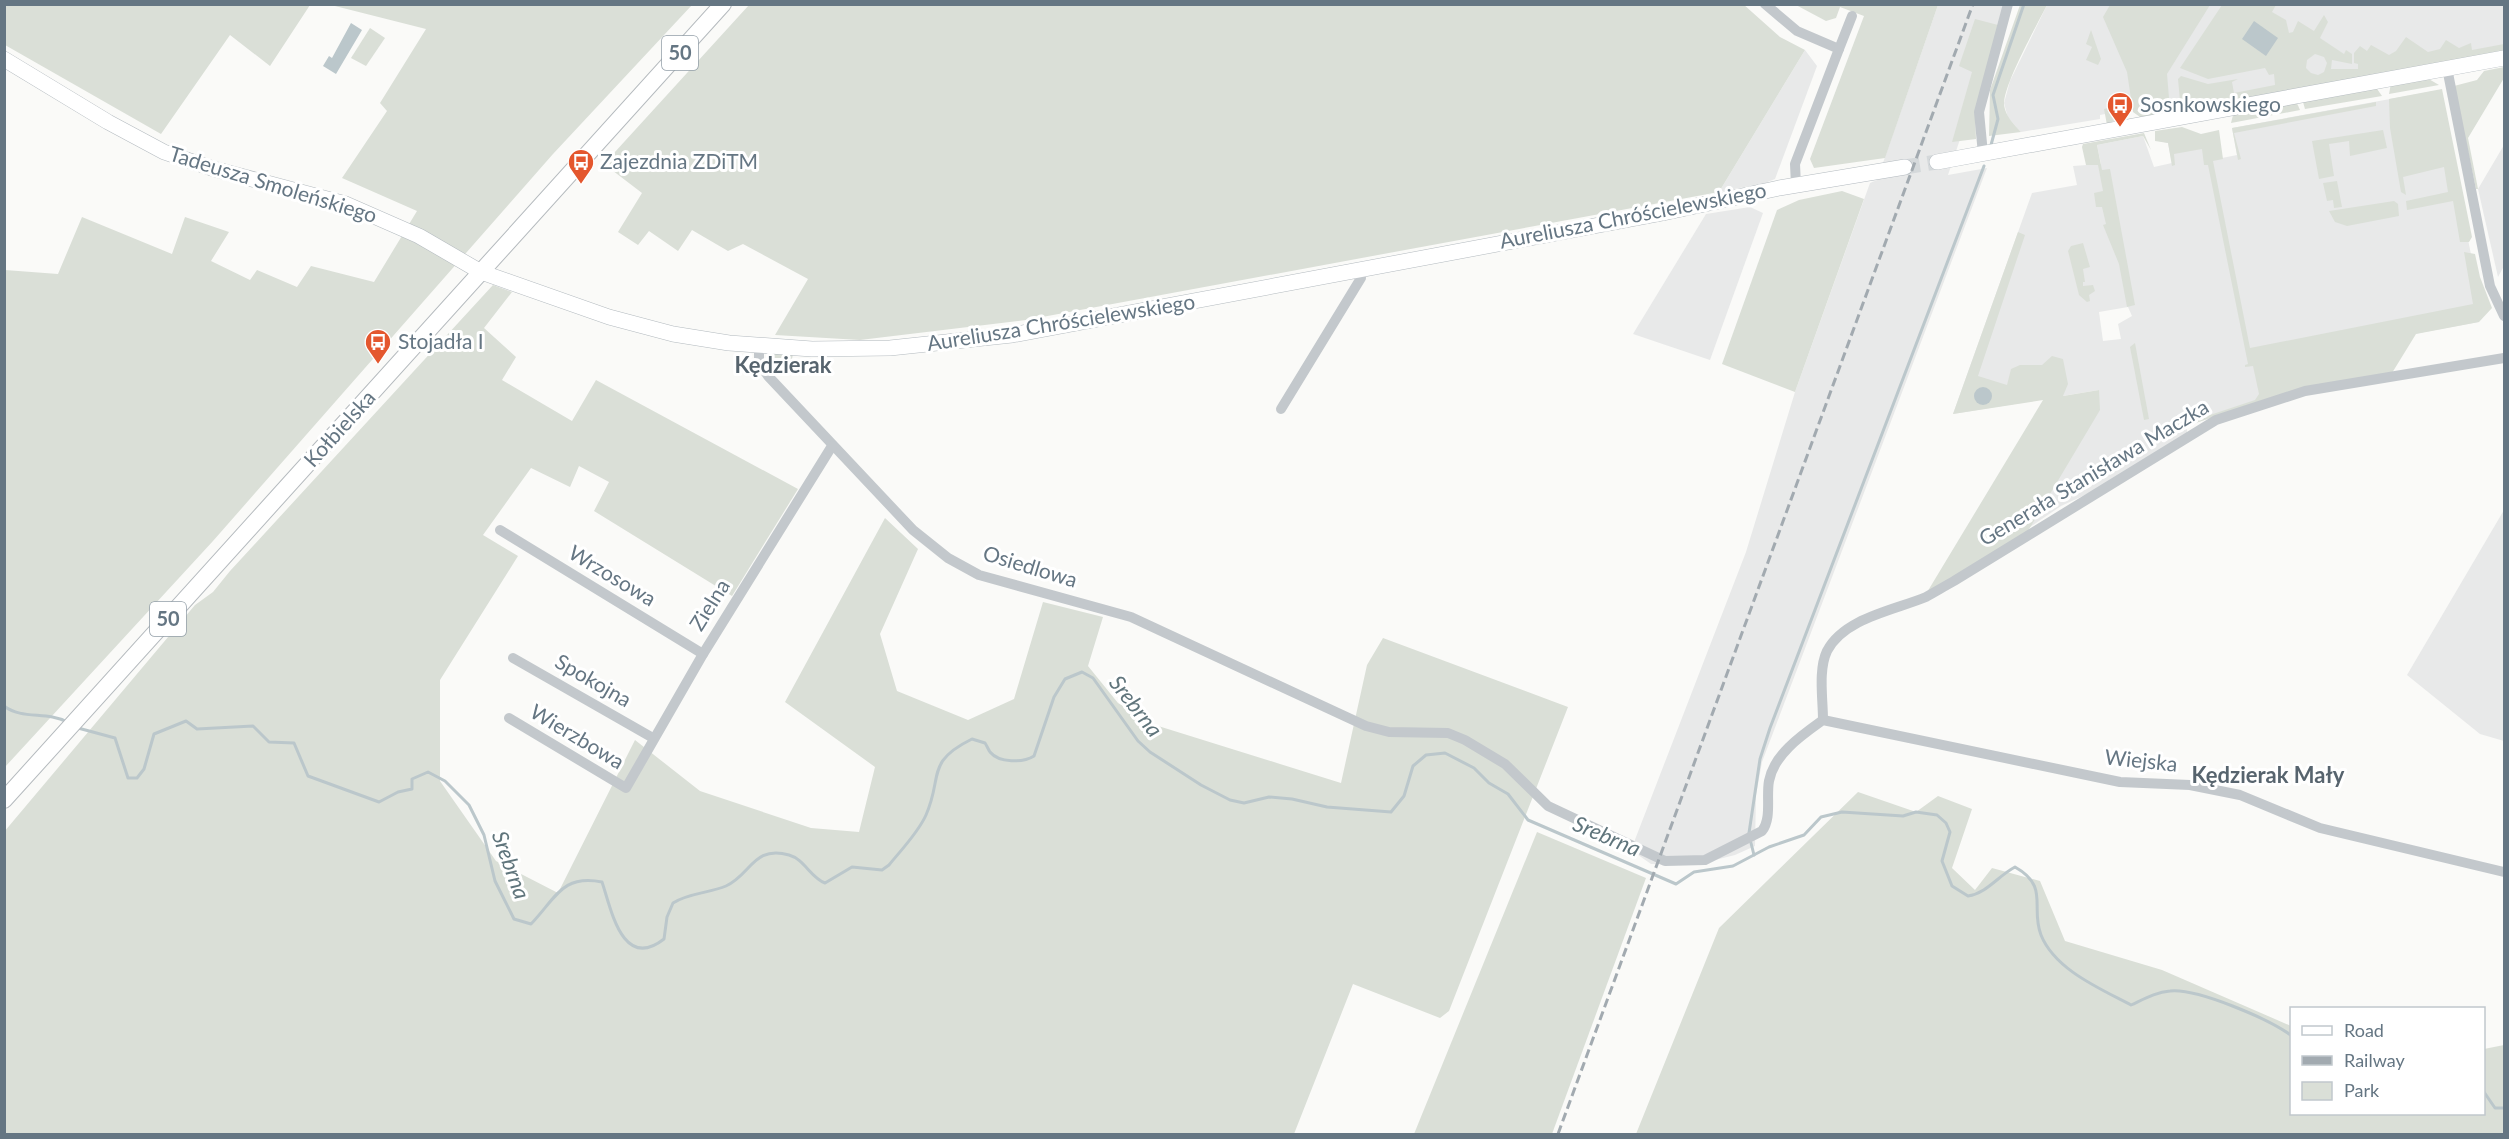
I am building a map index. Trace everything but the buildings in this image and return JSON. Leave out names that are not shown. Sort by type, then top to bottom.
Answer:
[{"type":"main road","name":"Kołbielska","points":[[4,800],[723,4]]},
{"type":"street","points":[[1765,4],[1797,31],[1839,49]]},
{"type":"street","points":[[1983,154],[1979,112],[2008,4]]},
{"type":"street","points":[[1796,185],[1795,164],[1852,16]]},
{"type":"street","points":[[1937,162],[2505,58]]},
{"type":"street","name":"Tadeusza Smoleńskiego","points":[[4,59],[108,122],[164,152],[214,169],[346,204],[418,236],[467,266],[482,272]]},
{"type":"street","points":[[2447,68],[2490,286],[2505,316]]},
{"type":"street","name":"Aureliusza Chróścielewskiego","points":[[482,272],[650,329],[709,340],[827,350],[890,348],[1002,337],[1124,316],[1360,269],[1663,213],[1796,185],[1905,167]]},
{"type":"street","points":[[1281,409],[1361,278],[1360,269]]},
{"type":"street","name":"Osiedlowa","points":[[759,346],[759,363],[765,373],[913,530],[948,558],[979,575],[1131,617],[1366,726],[1389,732],[1449,733],[1465,740],[1505,765],[1548,806],[1671,862],[1705,860],[1762,831],[1766,822],[1769,781],[1773,768],[1780,756],[1823,720]]},
{"type":"street","name":"Generała Stanisława Maczka","points":[[1823,720],[1822,671],[1826,653],[1835,639],[1851,627],[1926,596],[1954,581],[2216,420],[2305,391],[2505,357]]},
{"type":"street","name":"Zielna","points":[[626,788],[703,654],[832,446]]},
{"type":"street","name":"Wrzosowa","points":[[500,530],[703,654]]},
{"type":"street","name":"Spokojna","points":[[513,658],[653,738]]},
{"type":"street","name":"Wierzbowa","points":[[508,718],[626,788]]},
{"type":"street","name":"Wiejska","points":[[1823,720],[2120,782],[2190,785],[2240,795],[2320,828],[2505,872]]},
{"type":"shaded area","points":[[1938,5],[2005,5],[1948,175],[1987,168],[1762,762],[1756,795],[1755,846],[1735,855],[1695,865],[1651,864],[1631,850],[1746,552],[1795,392],[1870,183],[1877,180]]},
{"type":"shaded area","points":[[2047,5],[2504,5],[2504,45],[2187,103],[2183,101],[2131,109],[2100,115],[2100,119],[2021,132],[2008,118],[2004,103],[2010,81]]},
{"type":"shaded area","points":[[2254,21],[2278,38],[2266,56],[2242,39]]},
{"type":"shaded area","points":[[351,23],[362,30],[336,74],[323,66],[329,56],[332,58]]},
{"type":"shaded area","points":[[1805,50],[1817,66],[1775,179],[1719,192]]},
{"type":"shaded area","points":[[2434,91],[2439,96],[2477,284],[2479,322],[2256,363],[2263,400],[2187,426],[2187,433],[2111,483],[2061,506],[2030,527],[2099,390],[1953,414],[2032,193],[2077,185],[2073,166],[2101,164],[2097,145],[2143,136],[2154,167],[2172,163],[2168,143],[2159,141],[2202,136],[2207,161],[2237,155],[2232,128]],"holes":[[[2128,307],[2132,316],[2118,324],[2121,339],[2103,341],[2099,312]]]},
{"type":"shaded area","points":[[2504,145],[2504,266],[2498,277],[2478,189]]},
{"type":"shaded area","points":[[1750,207],[1763,213],[1710,360],[1633,334],[1706,214]]},
{"type":"shaded area","points":[[1979,387],[1987,387],[1992,392],[1990,403],[1979,405],[1974,400],[1974,392]]},
{"type":"shaded area","points":[[2504,510],[2504,741],[2480,734],[2407,675]]},
{"type":"green space","points":[[5,4],[310,5],[270,66],[230,35],[161,134],[5,45]]},
{"type":"green space","points":[[1743,4],[1780,37],[1805,50],[1719,192],[1026,320],[860,340],[775,335],[808,279],[743,244],[728,251],[692,230],[678,251],[649,231],[638,245],[618,232],[642,193],[604,164],[749,5]]},
{"type":"green space","points":[[331,5],[692,5],[553,154],[213,541],[5,767],[5,270],[58,274],[82,217],[172,254],[185,217],[229,232],[211,261],[250,280],[257,270],[297,287],[311,266],[374,282],[417,211],[342,178],[387,111],[380,103],[426,29]]},
{"type":"green space","points":[[1796,5],[1938,5],[1885,158],[1814,168],[1810,159],[1864,16],[1840,7],[1836,18],[1826,21]]},
{"type":"green space","points":[[2020,5],[2047,5],[2015,70],[2005,96],[2006,113],[2021,132],[1989,136],[1990,90]]},
{"type":"green space","points":[[2110,5],[2210,5],[2167,74],[2170,110],[2168,115],[2140,117],[2133,112],[2127,72],[2103,17]]},
{"type":"green space","points":[[2222,5],[2276,5],[2272,12],[2286,20],[2289,33],[2293,32],[2298,21],[2314,31],[2324,15],[2328,22],[2320,38],[2344,54],[2346,50],[2352,54],[2352,64],[2332,60],[2331,69],[2358,69],[2358,64],[2354,63],[2354,53],[2360,46],[2367,51],[2371,45],[2389,55],[2396,51],[2406,37],[2428,52],[2440,49],[2446,40],[2459,48],[2471,43],[2472,50],[2504,44],[2504,53],[2181,112],[2178,79],[2181,76],[2208,84],[2238,79],[2232,82],[2234,93],[2275,85],[2274,74],[2269,75],[2265,68],[2208,79],[2180,68]],"holes":[[[2315,54],[2324,57],[2327,63],[2324,72],[2318,75],[2306,68],[2307,60]]]},
{"type":"green space","points":[[1975,19],[1998,25],[1975,111],[1976,139],[1952,142],[1972,72],[1959,66]]},
{"type":"green space","points":[[370,28],[385,38],[366,66],[351,58]]},
{"type":"green space","points":[[2091,30],[2101,59],[2098,65],[2086,60],[2092,47],[2086,44]]},
{"type":"green space","points":[[2504,67],[2504,78],[2468,138],[2478,189],[2476,189],[2454,86],[2477,80],[2484,71]]},
{"type":"green space","points":[[2427,78],[2439,85],[2389,94],[2391,83]]},
{"type":"green space","points":[[2375,86],[2382,96],[2305,109],[2303,102]]},
{"type":"green space","points":[[2442,89],[2472,237],[2469,242],[2460,242],[2453,201],[2407,210],[2406,201],[2448,192],[2444,167],[2403,177],[2406,195],[2401,192],[2390,128],[2389,99]]},
{"type":"green space","points":[[2296,101],[2300,110],[2231,123],[2233,115]]},
{"type":"green space","points":[[2376,102],[2376,106],[2234,133],[2241,159],[2238,160],[2232,128]]},
{"type":"green space","points":[[2120,105],[2121,116],[2107,125],[2104,109]]},
{"type":"green space","points":[[2182,127],[2201,134],[2219,130],[2223,159],[2213,161],[2250,348],[2473,304],[2464,252],[2475,254],[2480,277],[2492,308],[2479,322],[2416,334],[2392,373],[2263,400],[2187,426],[2186,423],[2255,400],[2259,394],[2253,366],[2245,367],[2248,364],[2208,165],[2204,165],[2202,149],[2174,154],[2175,165],[2172,166],[2168,143],[2155,141],[2155,131]]},
{"type":"green space","points":[[2383,130],[2387,148],[2350,156],[2349,141],[2329,144],[2334,176],[2319,179],[2312,141]]},
{"type":"green space","points":[[2144,133],[2151,150],[2143,136],[2097,145],[2102,170],[2110,169],[2135,305],[2127,307],[2119,264],[2103,225],[2106,224],[2102,207],[2096,207],[2094,193],[2103,191],[2098,165],[2086,165],[2082,147],[2083,144]]},
{"type":"green space","points":[[2337,181],[2342,207],[2334,208],[2333,200],[2327,201],[2323,183]]},
{"type":"green space","points":[[1842,191],[1864,199],[1795,392],[1722,364],[1777,210],[1799,200]]},
{"type":"green space","points":[[2394,201],[2398,204],[2399,216],[2347,226],[2335,222],[2329,211]]},
{"type":"green space","points":[[2018,232],[2025,235],[1978,376],[2007,385],[2011,369],[2020,365],[2042,365],[2052,356],[2063,359],[2068,384],[2063,396],[2099,390],[2100,410],[2028,531],[1926,594],[2043,400],[1953,414]]},
{"type":"green space","points":[[2083,243],[2090,267],[2083,269],[2085,282],[2083,286],[2093,285],[2095,291],[2089,295],[2090,301],[2087,302],[2079,295],[2068,251],[2071,246]]},
{"type":"green space","points":[[493,285],[512,292],[484,328],[516,357],[502,380],[572,421],[596,380],[798,489],[732,596],[594,511],[609,482],[579,466],[570,487],[531,468],[483,535],[518,556],[440,680],[440,781],[496,861],[558,893],[635,740],[700,791],[811,828],[859,832],[875,767],[785,702],[885,518],[918,549],[880,634],[897,691],[968,720],[1014,699],[1043,602],[1103,617],[1088,666],[1118,703],[1155,725],[1341,783],[1367,665],[1383,638],[1568,707],[1449,1011],[1440,1018],[1353,984],[1294,1134],[5,1134],[4,832],[195,605],[213,592]]},
{"type":"green space","points":[[2135,343],[2149,419],[2144,420],[2130,347]]},
{"type":"green space","points":[[790,352],[793,354],[792,359],[776,371],[771,371],[767,363],[770,355]]},
{"type":"green space","points":[[1858,792],[1916,812],[1938,796],[1972,809],[1952,868],[1975,890],[1992,868],[2040,881],[2065,941],[2162,970],[2290,1026],[2290,1115],[2485,1115],[2485,1049],[2504,1045],[2504,1134],[1636,1134],[1719,928]]},
{"type":"green space","points":[[1537,832],[1646,878],[1552,1134],[1414,1134]]},
{"type":"waterway","points":[[1991,145],[1998,119],[1993,95],[2024,4]]},
{"type":"waterway","points":[[1749,833],[1760,759],[1770,728],[1984,166]]},
{"type":"waterway","name":"Srebrna","points":[[78,728],[115,738],[128,778],[137,778],[144,769],[154,734],[186,721],[197,729],[253,726],[269,742],[294,743],[308,776],[379,802],[398,792],[412,789],[412,779],[428,772],[445,781],[469,805],[484,835],[495,881],[514,919],[531,924],[554,897],[569,885],[588,880],[602,882],[614,920],[621,933],[628,942],[638,948],[650,947],[664,939],[667,917],[673,903],[685,897],[726,886],[767,854],[777,853],[794,857],[825,883],[852,867],[882,870],[889,865],[923,822],[931,802],[938,771],[947,755],[972,739],[985,743],[994,756],[1005,760],[1018,761],[1034,756],[1054,697],[1065,679],[1082,672],[1093,678],[1138,741],[1150,752],[1201,785],[1230,800],[1244,803],[1269,797],[1292,799],[1327,807],[1391,812],[1404,796],[1413,766],[1426,755],[1445,753],[1474,768],[1489,783],[1508,794],[1528,820],[1676,884],[1694,872],[1733,866],[1769,847],[1804,835],[1821,817],[1842,812],[1903,816],[1916,812],[1937,815],[1946,823],[1950,832],[1942,861],[1952,886],[1968,896],[1975,894],[2015,867],[2026,875],[2036,890],[2038,925],[2048,947],[2057,958],[2080,977],[2131,1005],[2150,996],[2170,991],[2197,994],[2267,1021],[2290,1035]]},
{"type":"waterway","name":"Srebrna","points":[[4,706],[19,713],[51,717],[67,722]]},
{"type":"waterway","points":[[1751,843],[1754,855]]},
{"type":"waterway","name":"Srebrna","points":[[2485,1093],[2495,1108],[2504,1108]]},
{"type":"tunnel","points":[[1905,167],[1937,162]]},
{"type":"railway","points":[[1558,1134],[1973,4]]},
{"type":"place","name":"Sosnkowskiego","points":[[2120,128]]},
{"type":"place","name":"Zajezdnia ZDiTM","points":[[581,185]]},
{"type":"place","name":"Stojadła I","points":[[378,365]]},
{"type":"district","name":"Kędzierak","points":[[783,365]]},
{"type":"district","name":"Kędzierak Mały","points":[[2268,775]]}]
